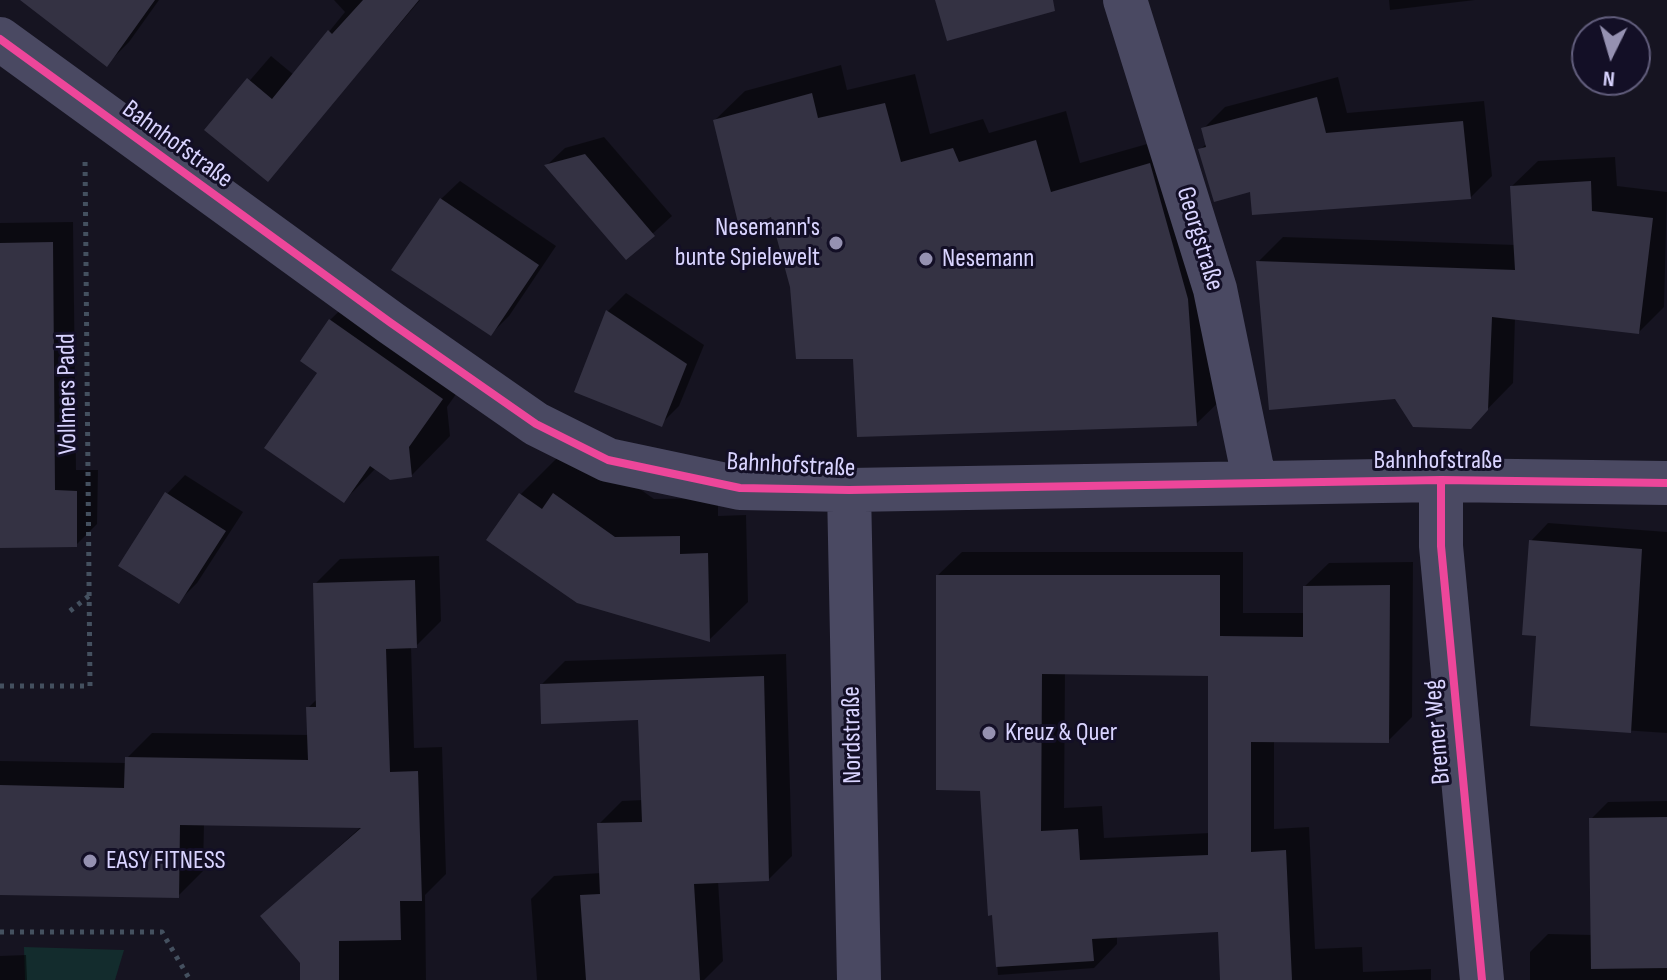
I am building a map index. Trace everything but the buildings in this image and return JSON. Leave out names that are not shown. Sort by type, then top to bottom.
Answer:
[{"type":"street","name":"Georgstraße","points":[[1125,0],[1215,289],[1255,483]]},
{"type":"street","name":"Bahnhofstraße","points":[[0,39],[536,424],[608,460],[740,488],[849,490],[1441,480],[1667,483]]},
{"type":"street","name":"Bremer Weg","points":[[1441,480],[1441,546],[1482,980]]},
{"type":"street","name":"Nordstraße","points":[[849,490],[859,980]]},
{"type":"path","points":[[70,611],[90,595]]},
{"type":"path","points":[[0,932],[162,932],[190,980]]},
{"type":"green space","points":[[24,947],[124,950],[115,980],[25,980]]},
{"type":"cycle path","points":[[0,39],[391,323],[536,424],[608,460],[740,488],[849,490],[1441,480],[1667,483]]},
{"type":"cycle path","points":[[1441,480],[1441,546],[1482,980]]},
{"type":"place","name":"Nesemann's bunte Spielewelt","points":[[836,243]]},
{"type":"place","name":"Nesemann","points":[[926,259]]},
{"type":"place","name":"Kreuz & Quer","points":[[989,733]]},
{"type":"place","name":"EASY FITNESS","points":[[90,861]]}]
